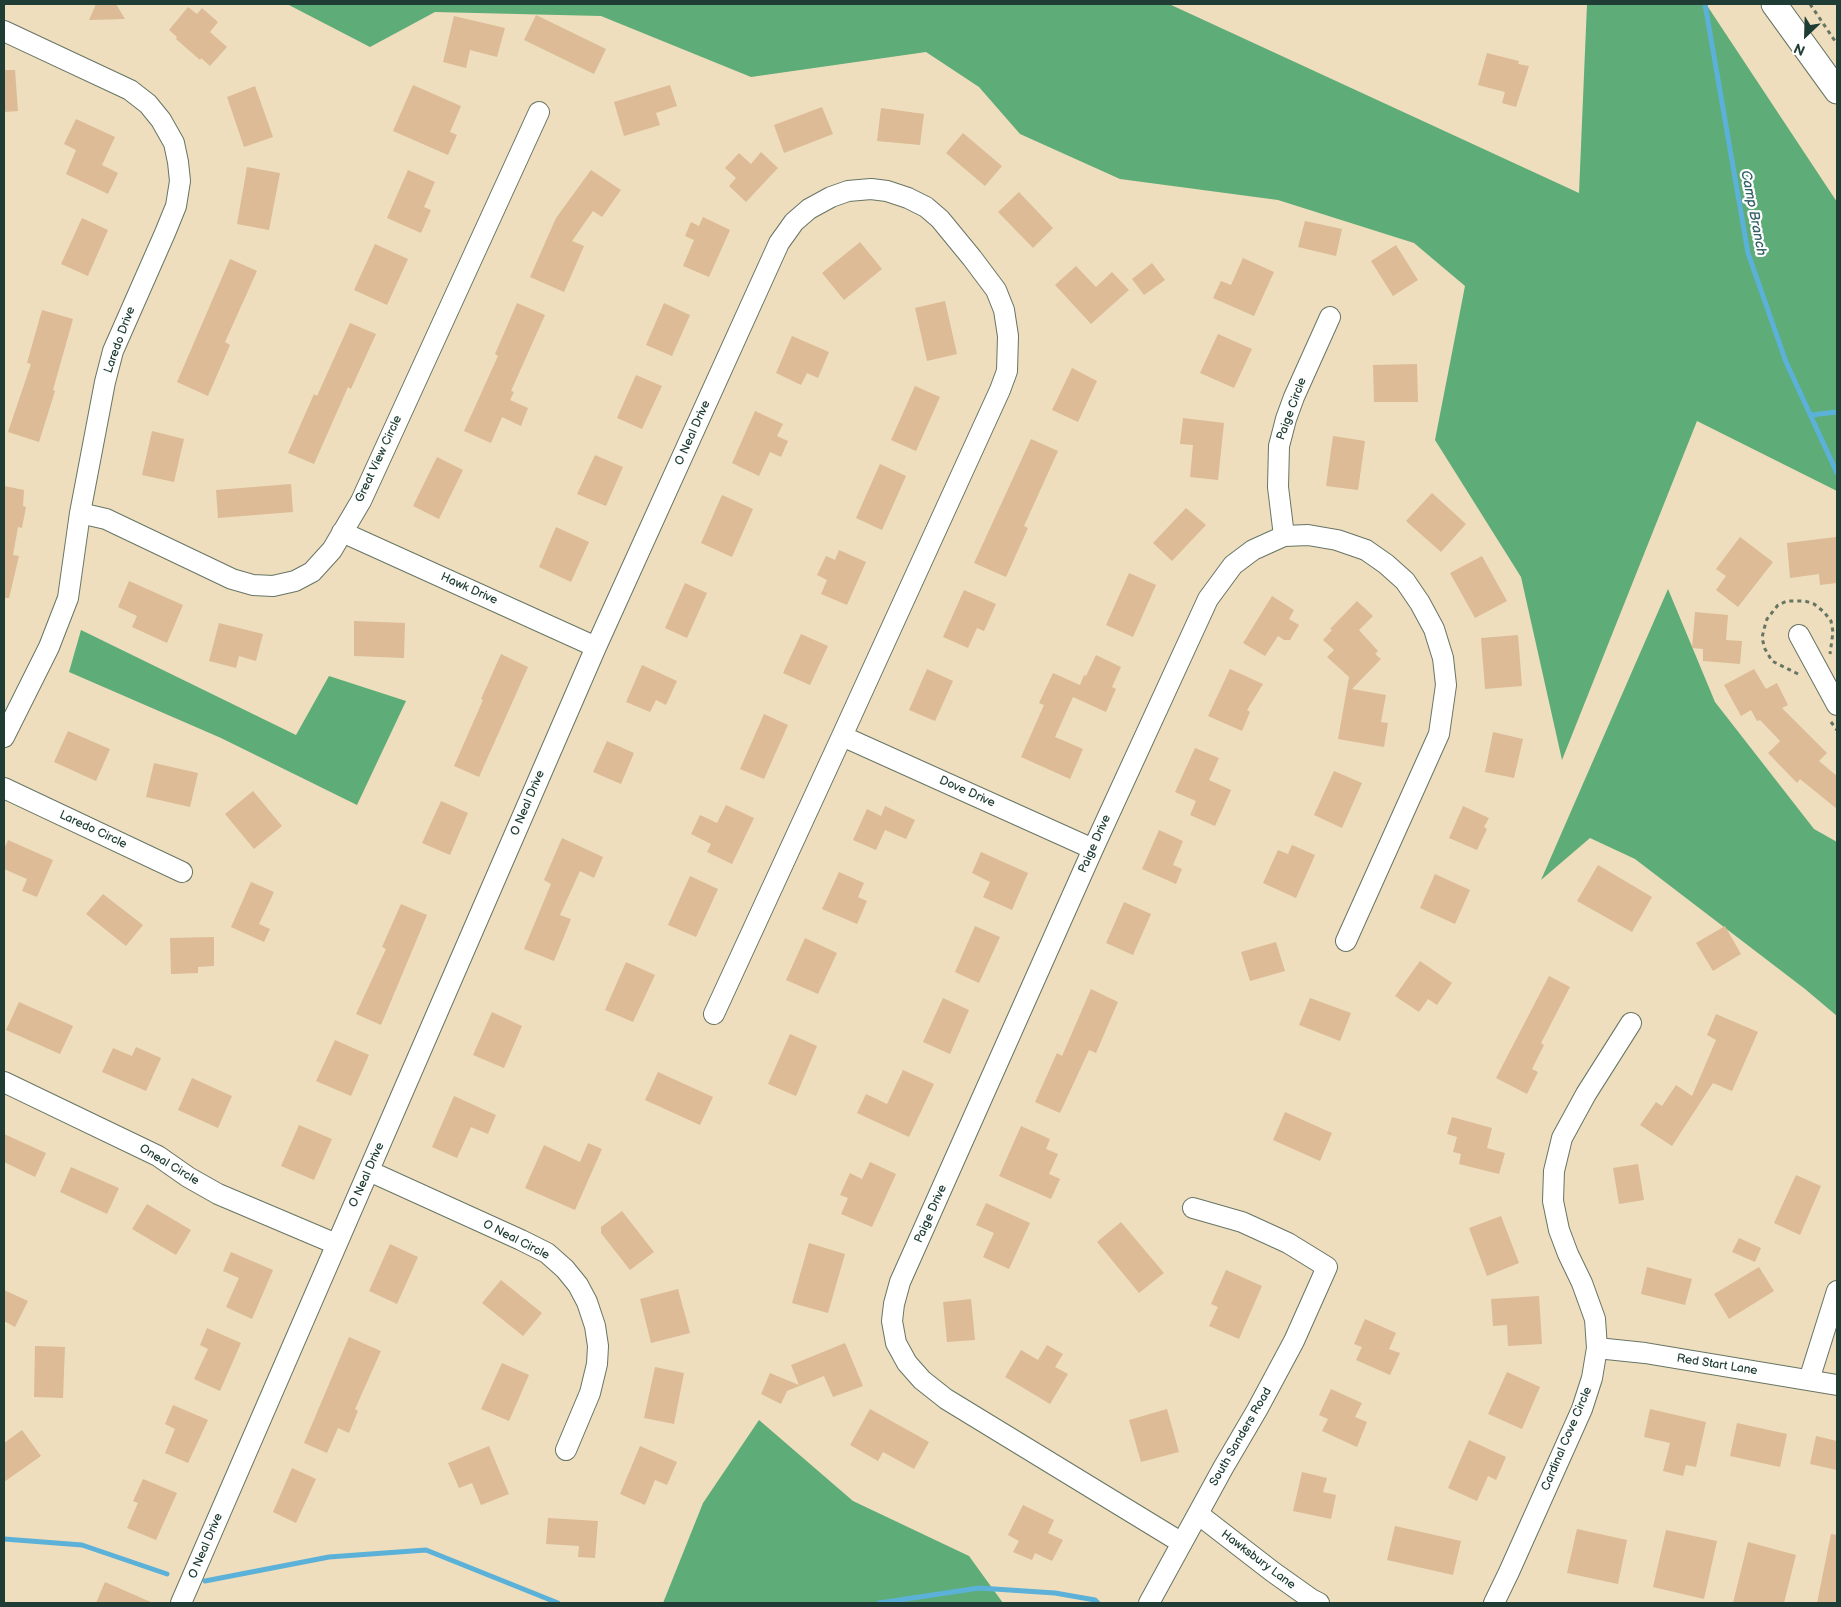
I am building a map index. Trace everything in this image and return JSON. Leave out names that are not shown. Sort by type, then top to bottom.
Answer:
[{"type":"street","points":[[1774,4],[1837,91]]},
{"type":"street","name":"Laredo Drive","points":[[4,31],[130,90],[148,104],[161,120],[174,143],[180,181],[176,206],[113,351],[105,382],[80,513],[68,598],[49,647],[4,737]]},
{"type":"street","name":"Great View Circle","points":[[80,513],[106,519],[232,579],[253,585],[273,586],[295,581],[312,572],[332,550],[361,501],[539,112]]},
{"type":"street","name":"O Neal Drive","points":[[181,1603],[596,647],[779,243],[794,222],[810,209],[831,197],[848,191],[871,189],[887,191],[926,207],[940,219],[996,290],[1004,310],[1008,336],[1007,372],[714,1014]]},
{"type":"street","name":"Paige Circle","points":[[1284,536],[1278,487],[1279,446],[1294,397],[1330,317]]},
{"type":"street","name":"Hawk Drive","points":[[342,532],[596,647]]},
{"type":"street","name":"Paige Drive","points":[[1182,1543],[946,1399],[922,1380],[907,1363],[896,1343],[892,1320],[900,1282],[1092,849],[1208,599],[1234,565],[1253,550],[1284,536],[1308,535],[1337,540],[1366,550],[1386,564],[1405,582],[1420,603],[1434,629],[1443,658],[1446,685],[1440,734],[1346,941]]},
{"type":"street","points":[[1799,635],[1837,705]]},
{"type":"street","name":"Dove Drive","points":[[842,736],[1092,849]]},
{"type":"street","name":"Laredo Circle","points":[[4,788],[182,872]]},
{"type":"street","name":"Cardinal Cove Circle","points":[[1494,1603],[1510,1572],[1582,1410],[1592,1378],[1596,1348],[1595,1318],[1559,1230],[1553,1201],[1554,1171],[1562,1138],[1586,1094],[1632,1023]]},
{"type":"street","name":"Oneal Circle","points":[[4,1082],[158,1156],[188,1177],[218,1194],[336,1244]]},
{"type":"street","name":"O Neal Circle","points":[[369,1171],[547,1253],[578,1285],[587,1302],[595,1326],[598,1346],[597,1364],[590,1393],[566,1450]]},
{"type":"street","name":"South Sanders Road","points":[[1149,1603],[1262,1402],[1294,1341],[1327,1267],[1288,1243],[1242,1222],[1193,1208]]},
{"type":"street","points":[[1809,1380],[1837,1291]]},
{"type":"street","name":"Red Start Lane","points":[[1596,1348],[1645,1353],[1837,1385]]},
{"type":"street","name":"Hawksbury Lane","points":[[1198,1514],[1273,1572],[1319,1603]]},
{"type":"path","points":[[1810,4],[1837,44]]},
{"type":"green space","points":[[287,4],[1169,4],[1579,193],[1587,4],[1706,4],[1837,202],[1837,491],[1697,421],[1562,760],[1521,577],[1435,440],[1465,286],[1414,243],[1278,200],[1120,179],[1020,134],[979,87],[926,52],[751,77],[601,16],[435,12],[370,47]]},
{"type":"green space","points":[[1668,589],[1715,702],[1814,829],[1837,842],[1837,1016],[1805,989],[1635,859],[1590,838],[1541,880]]},
{"type":"green space","points":[[81,630],[296,735],[329,676],[406,701],[357,805],[221,738],[69,672]]},
{"type":"green space","points":[[759,1420],[853,1501],[969,1556],[1003,1603],[663,1603],[703,1503]]},
{"type":"building","points":[[96,4],[116,4],[125,19],[89,20]]},
{"type":"building","points":[[188,7],[197,14],[202,8],[218,22],[210,32],[227,47],[210,66],[201,58],[200,60],[176,39],[177,37],[169,30]]},
{"type":"building","points":[[536,15],[606,49],[594,74],[524,40]]},
{"type":"building","points":[[454,16],[505,28],[497,57],[470,50],[466,68],[443,62]]},
{"type":"building","points":[[1487,53],[1519,61],[1518,64],[1529,66],[1516,107],[1502,103],[1505,92],[1478,85]]},
{"type":"building","points":[[4,70],[15,70],[18,111],[4,112]]},
{"type":"building","points":[[413,85],[461,106],[450,132],[457,135],[448,155],[393,131]]},
{"type":"building","points":[[670,85],[677,106],[656,113],[660,125],[624,136],[614,102]]},
{"type":"building","points":[[255,86],[273,137],[244,147],[227,97]]},
{"type":"building","points":[[822,107],[833,134],[784,153],[774,125]]},
{"type":"building","points":[[881,108],[924,114],[920,145],[877,141]]},
{"type":"building","points":[[76,119],[115,137],[102,165],[118,173],[108,194],[66,174],[76,150],[64,144]]},
{"type":"building","points":[[963,133],[1002,166],[985,186],[946,153]]},
{"type":"building","points":[[761,152],[778,168],[746,202],[729,186],[736,178],[725,168],[739,153],[751,164]]},
{"type":"building","points":[[247,167],[280,173],[269,230],[237,224]]},
{"type":"building","points":[[408,170],[435,182],[424,207],[431,210],[421,233],[387,218]]},
{"type":"building","points":[[591,170],[621,190],[602,217],[593,211],[572,241],[584,246],[564,292],[530,277],[556,218]]},
{"type":"building","points":[[1019,192],[1053,228],[1033,248],[998,212]]},
{"type":"building","points":[[703,217],[730,230],[709,277],[683,266],[694,240],[685,236],[691,222],[699,226]]},
{"type":"building","points":[[82,218],[108,230],[88,276],[61,264]]},
{"type":"building","points":[[1305,221],[1342,229],[1336,256],[1298,247]]},
{"type":"building","points":[[860,242],[882,269],[844,300],[822,273]]},
{"type":"building","points":[[375,244],[408,259],[387,305],[354,290]]},
{"type":"building","points":[[1396,245],[1418,280],[1393,296],[1371,261]]},
{"type":"building","points":[[1243,258],[1274,272],[1254,316],[1213,298],[1221,281],[1231,285]]},
{"type":"building","points":[[230,259],[257,271],[225,342],[230,345],[208,396],[177,382]]},
{"type":"building","points":[[1152,263],[1165,280],[1144,295],[1132,279]]},
{"type":"building","points":[[1076,266],[1096,287],[1112,272],[1129,290],[1091,324],[1055,285]]},
{"type":"building","points":[[945,301],[957,354],[927,361],[915,308]]},
{"type":"building","points":[[517,303],[545,315],[511,391],[514,392],[510,400],[528,408],[521,426],[502,417],[491,443],[464,431],[498,356],[495,354]]},
{"type":"building","points":[[664,303],[690,315],[672,356],[646,345]]},
{"type":"building","points":[[42,310],[73,319],[53,390],[55,391],[39,442],[8,432],[31,364],[27,363]]},
{"type":"building","points":[[350,323],[376,334],[351,389],[348,387],[314,464],[288,453],[314,394],[317,396]]},
{"type":"building","points":[[1218,334],[1252,349],[1234,388],[1200,373]]},
{"type":"building","points":[[792,336],[829,352],[818,378],[807,373],[801,385],[776,373]]},
{"type":"building","points":[[1417,364],[1418,402],[1374,402],[1373,365]]},
{"type":"building","points":[[1072,368],[1097,381],[1078,422],[1052,410]]},
{"type":"building","points":[[636,375],[662,386],[642,429],[617,418]]},
{"type":"building","points":[[915,386],[940,397],[916,451],[891,440]]},
{"type":"building","points":[[755,411],[783,424],[777,436],[788,441],[781,457],[770,452],[759,476],[732,463]]},
{"type":"building","points":[[1183,418],[1224,423],[1218,480],[1190,477],[1193,445],[1180,444]]},
{"type":"building","points":[[152,431],[184,439],[174,482],[142,475]]},
{"type":"building","points":[[1333,436],[1365,441],[1358,490],[1326,486]]},
{"type":"building","points":[[1031,439],[1058,451],[1024,526],[1028,528],[1006,577],[974,563]]},
{"type":"building","points":[[595,455],[623,467],[606,506],[577,494]]},
{"type":"building","points":[[437,457],[463,470],[439,519],[413,506]]},
{"type":"building","points":[[880,464],[906,476],[882,530],[856,518]]},
{"type":"building","points":[[291,484],[293,512],[218,518],[216,490]]},
{"type":"building","points":[[4,486],[24,490],[23,506],[26,507],[22,528],[18,527],[13,555],[19,556],[9,598],[4,598]]},
{"type":"building","points":[[1432,493],[1466,524],[1441,552],[1406,521]]},
{"type":"building","points":[[722,495],[753,509],[732,557],[701,543]]},
{"type":"building","points":[[1186,508],[1206,525],[1172,561],[1153,543]]},
{"type":"building","points":[[556,527],[589,542],[571,582],[539,567]]},
{"type":"building","points":[[1740,537],[1773,562],[1738,607],[1716,590],[1726,576],[1716,569]]},
{"type":"building","points":[[1836,537],[1837,583],[1820,585],[1819,574],[1790,578],[1787,543]]},
{"type":"building","points":[[839,550],[866,562],[847,605],[821,594],[827,580],[817,575],[826,556],[835,560]]},
{"type":"building","points":[[1482,556],[1507,601],[1475,618],[1450,573]]},
{"type":"building","points":[[1129,573],[1156,585],[1133,637],[1106,625]]},
{"type":"building","points":[[129,581],[183,605],[167,643],[132,627],[137,616],[118,607]]},
{"type":"building","points":[[685,583],[707,593],[687,638],[665,628]]},
{"type":"building","points":[[964,590],[996,604],[984,631],[977,628],[968,648],[943,637]]},
{"type":"building","points":[[1272,596],[1294,610],[1289,619],[1299,625],[1290,640],[1284,640],[1278,636],[1265,656],[1243,643]]},
{"type":"building","points":[[1357,601],[1373,616],[1359,630],[1378,651],[1375,654],[1381,659],[1352,689],[1386,695],[1381,722],[1388,723],[1384,747],[1338,739],[1349,677],[1327,657],[1334,650],[1323,640],[1332,630],[1330,629]]},
{"type":"building","points":[[1695,612],[1728,615],[1726,640],[1742,641],[1740,664],[1703,661],[1703,649],[1692,648]]},
{"type":"building","points":[[354,621],[405,623],[404,658],[354,656]]},
{"type":"building","points":[[219,623],[263,634],[256,661],[239,656],[236,668],[209,661]]},
{"type":"building","points":[[801,634],[828,646],[810,685],[783,673]]},
{"type":"building","points":[[1518,635],[1522,686],[1485,689],[1481,638]]},
{"type":"building","points":[[501,654],[528,667],[479,777],[454,766]]},
{"type":"building","points":[[1096,655],[1121,667],[1112,687],[1116,689],[1106,712],[1073,697],[1055,737],[1083,749],[1070,779],[1021,757],[1044,705],[1039,703],[1053,673],[1080,685]]},
{"type":"building","points":[[642,665],[677,681],[666,705],[656,700],[650,712],[626,702]]},
{"type":"building","points":[[927,669],[953,681],[935,721],[909,710]]},
{"type":"building","points":[[1230,669],[1263,684],[1247,710],[1250,712],[1242,731],[1208,716]]},
{"type":"building","points":[[1754,669],[1766,689],[1777,683],[1788,705],[1782,708],[1827,753],[1819,761],[1837,776],[1837,809],[1800,779],[1797,783],[1768,753],[1780,741],[1760,720],[1757,721],[1751,710],[1741,716],[1724,685]]},
{"type":"building","points":[[764,714],[788,725],[764,779],[740,769]]},
{"type":"building","points":[[68,731],[110,749],[96,781],[54,762]]},
{"type":"building","points":[[1493,732],[1523,739],[1514,778],[1485,772]]},
{"type":"building","points":[[607,741],[634,753],[621,784],[593,772]]},
{"type":"building","points":[[1195,748],[1219,758],[1209,780],[1231,790],[1215,826],[1190,815],[1196,801],[1175,792]]},
{"type":"building","points":[[154,763],[198,773],[190,807],[146,797]]},
{"type":"building","points":[[1334,771],[1362,783],[1342,828],[1314,815]]},
{"type":"building","points":[[253,791],[282,826],[254,849],[225,814]]},
{"type":"building","points":[[441,801],[468,813],[450,855],[422,843]]},
{"type":"building","points":[[726,805],[754,818],[732,864],[707,852],[711,844],[691,834],[700,815],[717,823]]},
{"type":"building","points":[[885,806],[915,820],[906,839],[885,830],[876,850],[853,840],[867,809],[881,816]]},
{"type":"building","points":[[1463,806],[1489,818],[1484,827],[1487,829],[1477,850],[1449,838]]},
{"type":"building","points":[[1159,830],[1183,841],[1173,865],[1182,869],[1176,884],[1142,869]]},
{"type":"building","points":[[562,838],[603,857],[594,878],[580,871],[560,915],[571,919],[554,961],[524,949],[551,884],[544,880]]},
{"type":"building","points":[[8,840],[53,860],[37,897],[22,891],[27,879],[4,869],[4,849]]},
{"type":"building","points":[[1292,845],[1315,855],[1296,898],[1263,883],[1278,850],[1288,854]]},
{"type":"building","points":[[981,852],[1028,873],[1012,910],[983,897],[990,882],[972,873]]},
{"type":"building","points":[[1598,865],[1652,897],[1632,932],[1577,901]]},
{"type":"building","points":[[839,872],[864,883],[858,897],[867,901],[857,924],[822,909]]},
{"type":"building","points":[[1435,874],[1470,890],[1455,924],[1420,908]]},
{"type":"building","points":[[690,876],[718,889],[696,937],[668,925]]},
{"type":"building","points":[[251,882],[274,892],[259,924],[270,929],[264,942],[231,927]]},
{"type":"building","points":[[103,894],[143,925],[126,946],[86,914]]},
{"type":"building","points":[[1124,902],[1151,914],[1133,955],[1106,943]]},
{"type":"building","points":[[401,904],[427,915],[381,1025],[356,1014],[386,949],[382,947]]},
{"type":"building","points":[[975,926],[1000,937],[979,983],[955,972]]},
{"type":"building","points":[[1725,926],[1741,954],[1713,971],[1696,943]]},
{"type":"building","points":[[214,937],[214,966],[198,967],[198,973],[171,974],[170,938]]},
{"type":"building","points":[[805,938],[837,953],[818,994],[786,980]]},
{"type":"building","points":[[1276,942],[1285,971],[1250,981],[1241,952]]},
{"type":"building","points":[[1420,961],[1452,983],[1437,1005],[1428,999],[1419,1012],[1395,996]]},
{"type":"building","points":[[626,962],[655,975],[633,1022],[605,1010]]},
{"type":"building","points":[[1549,976],[1570,987],[1541,1043],[1544,1045],[1532,1069],[1538,1072],[1527,1094],[1496,1078]]},
{"type":"building","points":[[1091,989],[1118,1002],[1096,1053],[1089,1050],[1060,1113],[1035,1102],[1057,1053],[1062,1056]]},
{"type":"building","points":[[943,998],[969,1010],[950,1054],[923,1042]]},
{"type":"building","points":[[1310,998],[1351,1013],[1340,1041],[1299,1025]]},
{"type":"building","points":[[19,1002],[73,1026],[60,1054],[6,1030]]},
{"type":"building","points":[[492,1012],[522,1026],[504,1068],[473,1055]]},
{"type":"building","points":[[1716,1014],[1758,1032],[1732,1091],[1713,1083],[1672,1146],[1640,1125],[1656,1102],[1662,1106],[1676,1085],[1692,1096],[1716,1040],[1707,1035]]},
{"type":"building","points":[[790,1034],[817,1046],[796,1096],[768,1084]]},
{"type":"building","points":[[335,1040],[369,1055],[351,1096],[316,1081]]},
{"type":"building","points":[[136,1047],[161,1058],[146,1091],[102,1072],[113,1048],[132,1056]]},
{"type":"building","points":[[903,1070],[934,1084],[909,1137],[857,1113],[866,1094],[887,1104]]},
{"type":"building","points":[[658,1072],[713,1097],[700,1125],[645,1100]]},
{"type":"building","points":[[192,1078],[232,1096],[218,1128],[178,1110]]},
{"type":"building","points":[[454,1096],[496,1115],[488,1134],[471,1127],[457,1158],[432,1147]]},
{"type":"building","points":[[1285,1112],[1332,1133],[1320,1161],[1273,1140]]},
{"type":"building","points":[[1452,1117],[1492,1128],[1487,1148],[1505,1153],[1499,1174],[1459,1164],[1461,1154],[1453,1152],[1457,1137],[1447,1134]]},
{"type":"building","points":[[299,1125],[332,1139],[314,1180],[281,1166]]},
{"type":"building","points":[[1021,1126],[1050,1139],[1046,1149],[1058,1154],[1049,1174],[1060,1179],[1051,1199],[999,1176]]},
{"type":"building","points":[[4,1134],[46,1153],[35,1177],[4,1162]]},
{"type":"building","points":[[588,1143],[602,1149],[575,1210],[525,1188],[544,1145],[580,1162]]},
{"type":"building","points":[[870,1162],[896,1174],[872,1227],[841,1214],[848,1198],[840,1195],[850,1173],[862,1179]]},
{"type":"building","points":[[1638,1164],[1644,1200],[1619,1204],[1613,1168]]},
{"type":"building","points":[[71,1167],[119,1188],[107,1214],[60,1192]]},
{"type":"building","points":[[1796,1175],[1821,1186],[1800,1235],[1774,1223]]},
{"type":"building","points":[[986,1203],[1030,1223],[1009,1269],[983,1257],[994,1233],[976,1225]]},
{"type":"building","points":[[147,1204],[191,1230],[176,1255],[132,1229]]},
{"type":"building","points":[[622,1211],[654,1252],[630,1270],[601,1233],[601,1227]]},
{"type":"building","points":[[1501,1216],[1519,1263],[1487,1276],[1469,1228]]},
{"type":"building","points":[[1121,1222],[1164,1273],[1139,1293],[1097,1242]]},
{"type":"building","points":[[1739,1238],[1761,1248],[1755,1262],[1732,1252]]},
{"type":"building","points":[[809,1243],[845,1254],[828,1313],[792,1303]]},
{"type":"building","points":[[390,1244],[418,1257],[397,1304],[369,1291]]},
{"type":"building","points":[[231,1252],[273,1270],[252,1319],[226,1307],[239,1278],[223,1271]]},
{"type":"building","points":[[1647,1267],[1692,1279],[1685,1305],[1641,1294]]},
{"type":"building","points":[[1759,1267],[1774,1291],[1729,1319],[1714,1294]]},
{"type":"building","points":[[1226,1270],[1262,1286],[1239,1339],[1209,1326],[1218,1307],[1211,1304]]},
{"type":"building","points":[[501,1280],[542,1313],[523,1336],[482,1303]]},
{"type":"building","points":[[678,1289],[690,1333],[651,1343],[640,1299]]},
{"type":"building","points":[[4,1290],[28,1301],[15,1327],[4,1321]]},
{"type":"building","points":[[1539,1296],[1542,1344],[1508,1346],[1507,1325],[1493,1326],[1491,1299]]},
{"type":"building","points":[[971,1299],[975,1340],[947,1342],[943,1302]]},
{"type":"building","points":[[1365,1319],[1396,1333],[1389,1349],[1400,1353],[1390,1375],[1356,1360],[1362,1347],[1354,1344]]},
{"type":"building","points":[[207,1328],[241,1343],[220,1391],[194,1379],[208,1349],[200,1345]]},
{"type":"building","points":[[349,1337],[381,1351],[355,1409],[358,1411],[349,1433],[338,1428],[327,1453],[304,1443]]},
{"type":"building","points":[[845,1343],[863,1386],[833,1397],[824,1376],[787,1391],[781,1404],[761,1394],[770,1373],[799,1385],[791,1365]]},
{"type":"building","points":[[1047,1345],[1063,1354],[1055,1367],[1068,1374],[1050,1404],[1005,1377],[1021,1350],[1038,1360]]},
{"type":"building","points":[[35,1346],[65,1347],[63,1398],[34,1397]]},
{"type":"building","points":[[502,1363],[529,1375],[509,1421],[481,1409]]},
{"type":"building","points":[[655,1367],[684,1373],[674,1424],[644,1418]]},
{"type":"building","points":[[1507,1372],[1540,1387],[1522,1429],[1488,1414]]},
{"type":"building","points":[[1331,1389],[1362,1403],[1355,1417],[1367,1422],[1357,1447],[1322,1431],[1328,1419],[1319,1415]]},
{"type":"building","points":[[173,1405],[208,1420],[188,1463],[165,1453],[175,1429],[165,1424]]},
{"type":"building","points":[[870,1409],[929,1442],[914,1469],[883,1452],[878,1461],[850,1445]]},
{"type":"building","points":[[1167,1409],[1179,1452],[1141,1462],[1129,1420]]},
{"type":"building","points":[[1650,1409],[1706,1422],[1696,1467],[1686,1465],[1683,1476],[1663,1471],[1670,1443],[1644,1437]]},
{"type":"building","points":[[1737,1423],[1787,1434],[1780,1467],[1730,1456]]},
{"type":"building","points":[[22,1430],[41,1456],[4,1482],[4,1443]]},
{"type":"building","points":[[1816,1436],[1837,1441],[1837,1470],[1810,1464]]},
{"type":"building","points":[[1469,1440],[1506,1457],[1496,1480],[1488,1476],[1477,1501],[1448,1488]]},
{"type":"building","points":[[489,1446],[509,1494],[481,1505],[472,1483],[459,1488],[448,1463]]},
{"type":"building","points":[[640,1446],[677,1462],[667,1485],[655,1480],[645,1505],[620,1494]]},
{"type":"building","points":[[292,1468],[316,1479],[296,1523],[273,1512]]},
{"type":"building","points":[[1302,1472],[1327,1478],[1323,1492],[1336,1495],[1331,1519],[1293,1511]]},
{"type":"building","points":[[143,1479],[177,1493],[156,1540],[127,1528],[138,1503],[133,1501]]},
{"type":"building","points":[[1023,1505],[1054,1520],[1048,1533],[1063,1540],[1052,1561],[1035,1553],[1032,1560],[1013,1552],[1019,1541],[1008,1535]]},
{"type":"building","points":[[548,1518],[598,1521],[595,1558],[578,1557],[579,1546],[546,1544]]},
{"type":"building","points":[[1395,1526],[1461,1541],[1453,1575],[1387,1560]]},
{"type":"building","points":[[1577,1529],[1627,1540],[1618,1584],[1567,1573]]},
{"type":"building","points":[[1666,1530],[1717,1541],[1704,1599],[1653,1587]]},
{"type":"building","points":[[1831,1534],[1837,1535],[1837,1603],[1817,1603]]},
{"type":"building","points":[[1748,1542],[1796,1555],[1784,1603],[1733,1603]]},
{"type":"building","points":[[105,1582],[153,1603],[96,1603]]},
{"type":"waterway","name":"Camp Branch","points":[[1705,4],[1748,253],[1786,362],[1837,473]]},
{"type":"waterway","points":[[1811,415],[1837,412]]},
{"type":"waterway","points":[[4,1539],[82,1545],[167,1574]]},
{"type":"waterway","points":[[205,1581],[329,1557],[426,1550],[558,1603]]},
{"type":"waterway","points":[[879,1603],[979,1588],[1055,1593],[1095,1600],[1098,1603]]}]
